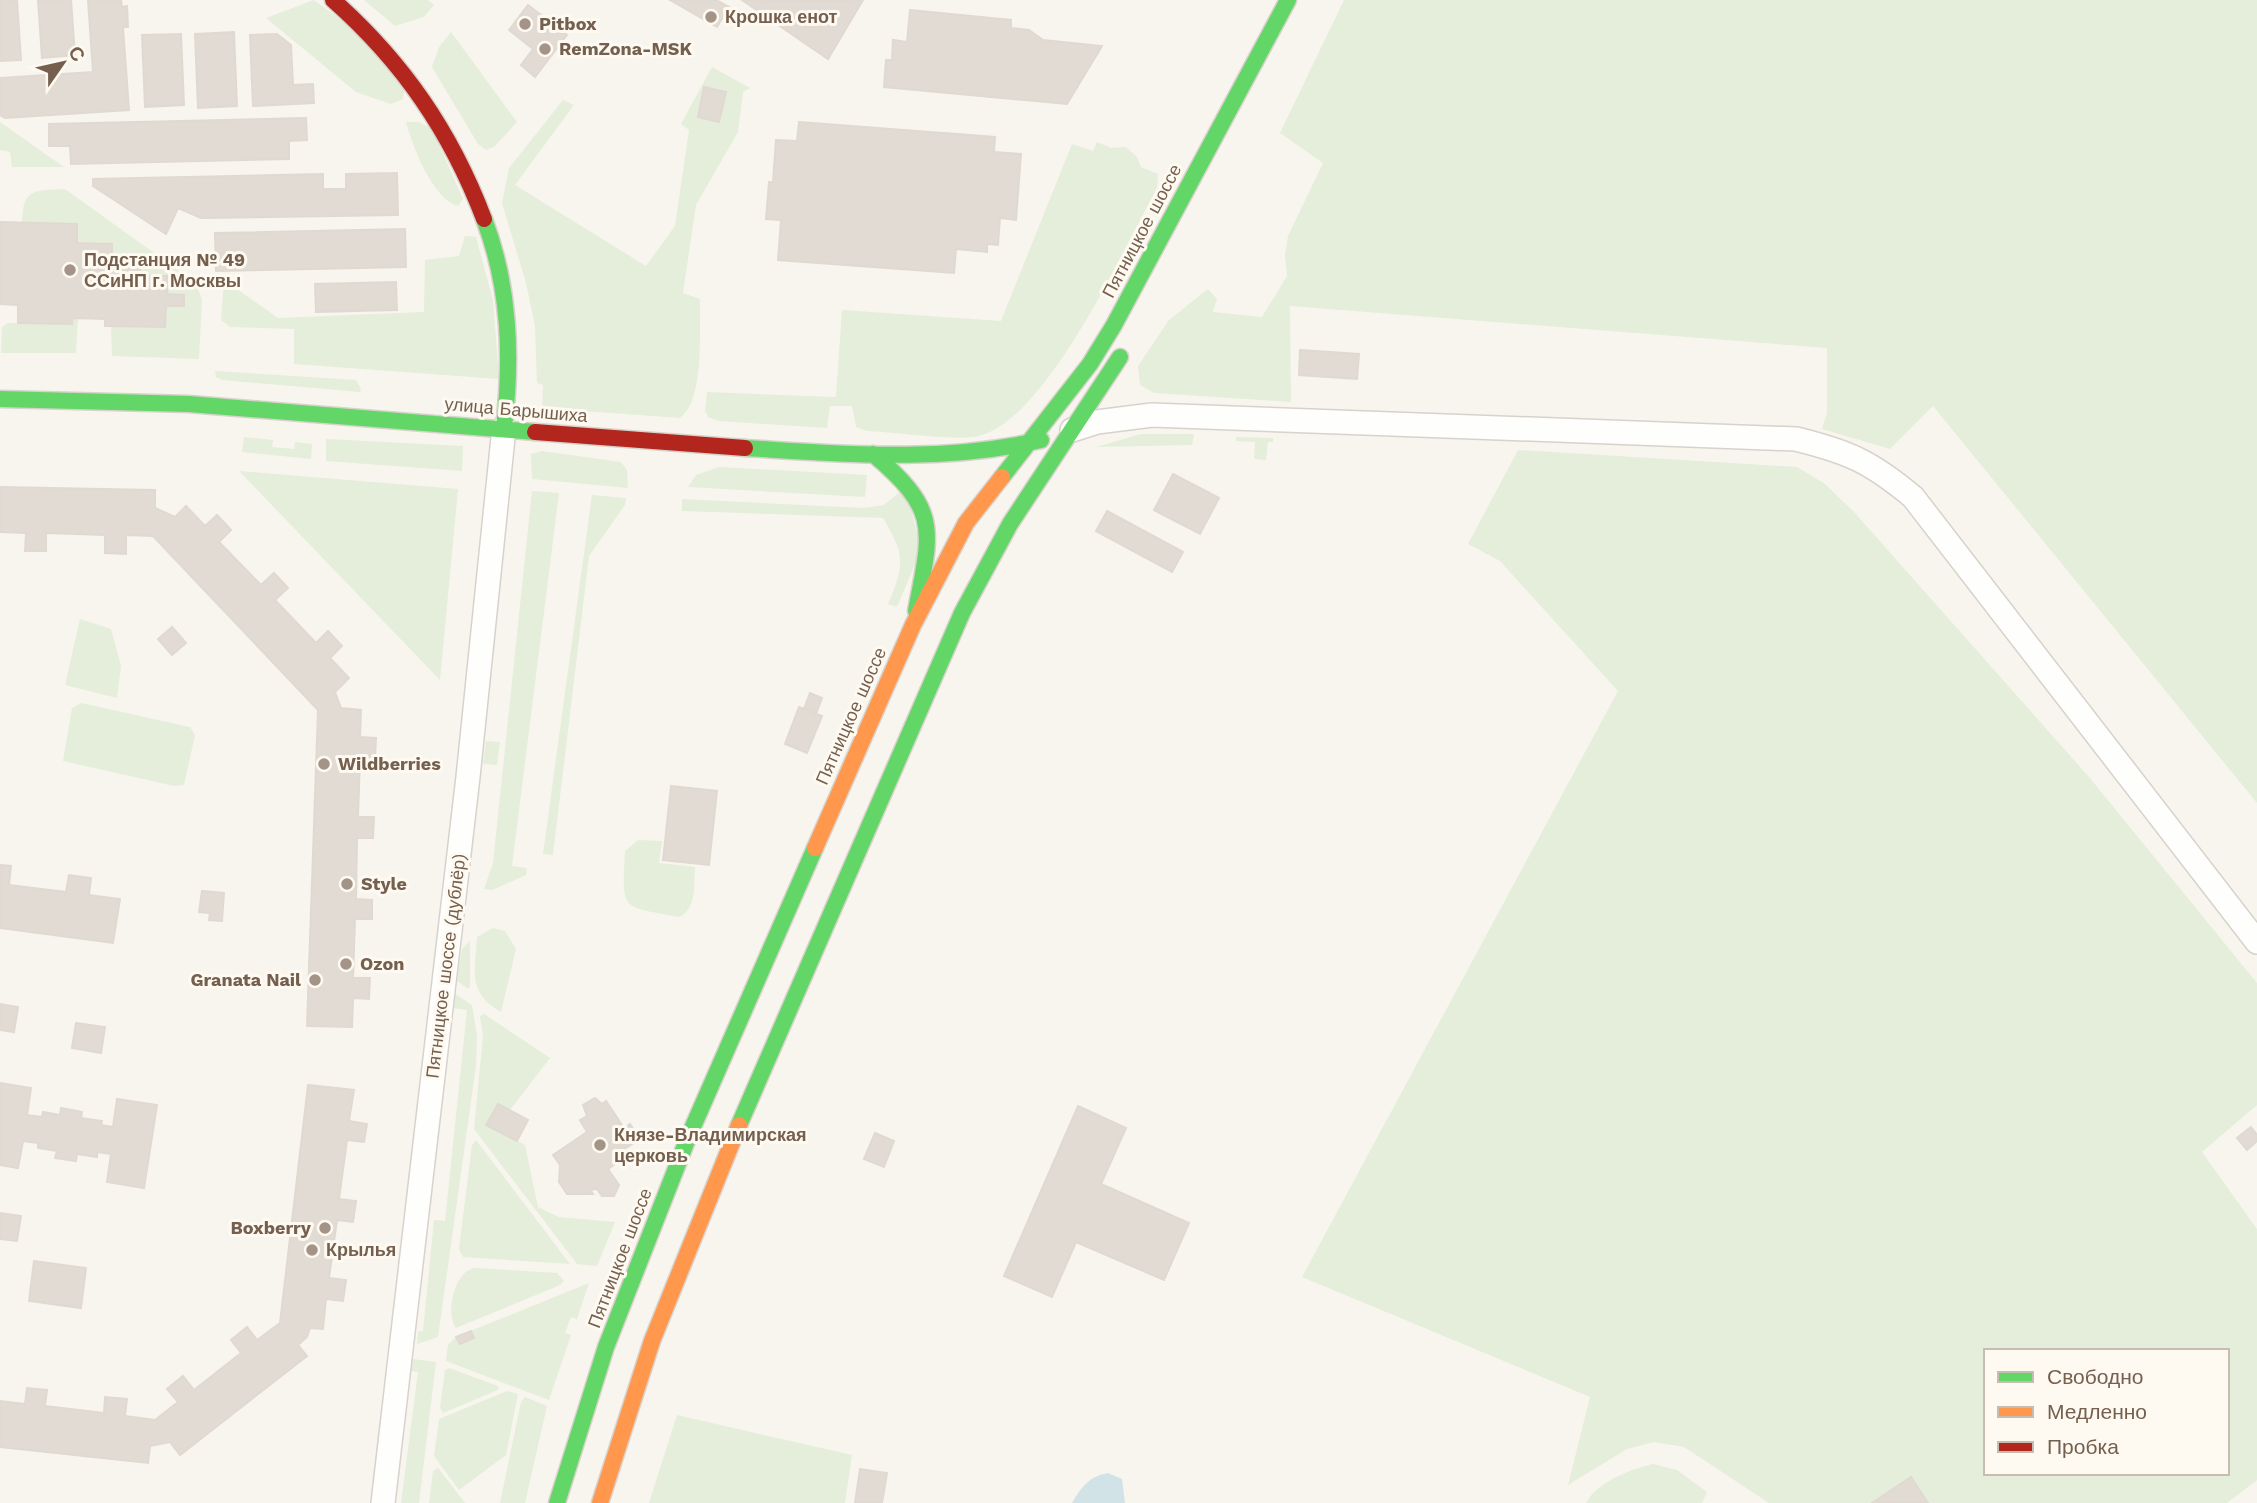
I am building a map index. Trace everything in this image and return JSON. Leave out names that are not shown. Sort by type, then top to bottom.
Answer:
[{"type":"main road","points":[[333,0],[358,20],[412,81],[438,121],[482,215],[507,315],[510,360],[504,428]]},
{"type":"main road","name":"Пятницкое шоссе","points":[[558,1503],[606,1347],[688,1138],[914,625],[966,523],[1090,364],[1114,324],[1288,0]]},
{"type":"main road","points":[[600,1503],[652,1341],[727,1153],[943,655],[1010,524],[1043,478],[1130,341]]},
{"type":"main road","name":"улица Барышиха","points":[[0,399],[202,403],[685,445],[873,454],[987,453],[1072,430]]},
{"type":"main road","points":[[987,453],[1006,458],[1012,464],[1019,484],[1018,500],[1010,524]]},
{"type":"main road","points":[[873,454],[913,487],[929,521],[914,625]]},
{"type":"street","points":[[1072,430],[1122,418],[1179,416],[1797,439],[1844,451],[1880,470],[1913,497],[2257,942]]},
{"type":"street","name":"Пятницкое шоссе (дублёр)","points":[[383,1503],[468,777],[504,428]]},
{"type":"green space","points":[[314,0],[348,25],[405,85],[403,99],[391,104],[356,92],[266,18]]},
{"type":"green space","points":[[364,0],[428,0],[434,5],[424,17],[395,26]]},
{"type":"green space","points":[[1344,0],[2257,0],[2257,803],[1933,406],[1890,449],[1822,429],[1827,413],[1827,348],[1290,306],[1291,402],[1154,393],[1140,385],[1138,366],[1169,320],[1208,289],[1217,299],[1213,312],[1262,317],[1287,276],[1285,255],[1288,236],[1323,163],[1280,133]]},
{"type":"green space","points":[[451,32],[517,122],[495,146],[486,150],[478,144],[432,67],[439,47]]},
{"type":"green space","points":[[712,67],[750,88],[743,92],[738,132],[696,205],[683,293],[700,299],[699,363],[694,396],[688,409],[680,418],[542,408],[543,385],[537,383],[535,326],[526,283],[502,203],[509,168],[563,100],[574,105],[515,185],[646,266],[675,226],[689,130],[681,124]]},
{"type":"green space","points":[[0,122],[64,167],[12,167],[10,152],[0,150]]},
{"type":"green space","points":[[406,122],[419,122],[432,129],[463,199],[458,206],[449,202],[432,183],[418,157]]},
{"type":"green space","points":[[1097,142],[1111,148],[1126,147],[1137,157],[1141,167],[1158,174],[1157,188],[1103,291],[1054,370],[1027,402],[1001,426],[974,437],[963,438],[867,431],[856,427],[852,406],[830,406],[827,428],[719,421],[708,417],[705,411],[707,392],[836,397],[842,310],[1001,321],[1072,144],[1093,151]]},
{"type":"green space","points":[[65,189],[196,283],[202,300],[199,359],[112,356],[111,326],[165,327],[166,306],[184,306],[184,295],[167,294],[168,276],[140,276],[140,263],[112,263],[77,243],[77,224],[22,223],[25,203],[32,193]]},
{"type":"green space","points":[[465,236],[476,237],[493,300],[499,379],[294,364],[294,329],[230,327],[221,320],[224,280],[278,318],[424,312],[425,260],[459,256]]},
{"type":"green space","points":[[72,318],[78,318],[76,353],[1,353],[2,327],[8,323],[71,324]]},
{"type":"green space","points":[[215,371],[356,380],[361,389],[360,392],[222,380],[216,377]]},
{"type":"green space","points":[[1141,434],[1194,434],[1192,445],[1096,447]]},
{"type":"green space","points":[[244,437],[273,440],[272,447],[294,449],[295,442],[312,444],[311,459],[242,452]]},
{"type":"green space","points":[[1236,437],[1273,438],[1273,442],[1268,442],[1266,460],[1254,459],[1255,442],[1236,441]]},
{"type":"green space","points":[[326,439],[463,446],[462,471],[326,461]]},
{"type":"green space","points":[[1518,450],[1797,467],[1825,484],[1854,512],[2089,777],[2257,983],[2257,1105],[2202,1152],[2257,1229],[2257,1480],[2227,1503],[1928,1503],[1911,1477],[1872,1503],[1769,1503],[1684,1447],[1654,1442],[1627,1449],[1568,1485],[1590,1397],[1302,1277],[1618,691],[1500,561],[1468,544]]},
{"type":"green space","points":[[542,451],[621,462],[627,470],[628,488],[532,479],[531,454]]},
{"type":"green space","points":[[719,467],[867,475],[865,497],[688,487],[696,475]]},
{"type":"green space","points":[[239,471],[458,489],[440,680]]},
{"type":"green space","points":[[906,487],[921,550],[897,607],[888,604],[900,569],[899,551],[883,518],[682,511],[682,499],[864,508],[884,505]]},
{"type":"green space","points":[[532,491],[559,493],[512,866],[527,868],[526,875],[492,890],[484,889],[493,863]]},
{"type":"green space","points":[[592,495],[626,498],[625,505],[589,556],[553,855],[543,854]]},
{"type":"green space","points":[[80,619],[111,629],[121,666],[117,698],[65,685]]},
{"type":"green space","points":[[81,703],[190,727],[195,735],[184,785],[174,786],[63,761],[72,708]]},
{"type":"green space","points":[[486,741],[500,742],[497,765],[483,764]]},
{"type":"green space","points":[[638,840],[662,841],[659,863],[695,867],[692,902],[679,917],[645,911],[629,903],[625,896],[625,851]]},
{"type":"green space","points":[[493,928],[505,931],[516,949],[501,1012],[483,997],[475,980],[477,937]]},
{"type":"green space","points":[[470,941],[468,989],[457,981],[462,949]]},
{"type":"green space","points":[[454,993],[472,1005],[477,1036],[476,1066],[438,1337],[417,1344],[418,1331],[423,1331],[434,1220],[445,1221],[467,1010],[452,1008]]},
{"type":"green space","points":[[484,1014],[550,1058],[510,1110],[498,1104],[487,1125],[525,1145],[538,1207],[559,1217],[615,1222],[597,1266],[577,1264],[474,1129],[483,1036],[480,1016]]},
{"type":"green space","points":[[476,1140],[570,1264],[463,1257],[459,1249],[472,1145]]},
{"type":"green space","points":[[476,1268],[557,1273],[564,1281],[456,1328],[451,1313],[457,1284],[468,1270]]},
{"type":"green space","points":[[589,1283],[577,1319],[571,1317],[565,1333],[571,1335],[549,1400],[446,1361],[448,1345],[456,1337]]},
{"type":"green space","points":[[413,1359],[436,1362],[419,1503],[401,1503],[418,1372],[411,1371]]},
{"type":"green space","points":[[449,1368],[498,1386],[498,1390],[443,1413],[440,1407],[445,1370]]},
{"type":"green space","points":[[507,1391],[518,1394],[506,1455],[459,1490],[434,1456],[439,1419]]},
{"type":"green space","points":[[525,1397],[547,1406],[525,1503],[500,1503],[521,1402]]},
{"type":"green space","points":[[677,1415],[852,1455],[845,1503],[649,1503]]},
{"type":"green space","points":[[1653,1464],[1677,1470],[1707,1492],[1702,1503],[1586,1503],[1606,1483],[1625,1473]]},
{"type":"green space","points":[[437,1468],[465,1503],[429,1503],[433,1471]]},
{"type":"shaded area","points":[[1108,1473],[1122,1479],[1125,1503],[1072,1503],[1087,1483]]},
{"type":"building","points":[[0,0],[17,0],[21,60],[0,61]]},
{"type":"building","points":[[38,0],[71,0],[75,55],[42,58]]},
{"type":"building","points":[[88,0],[121,0],[122,7],[127,6],[128,27],[123,27],[129,110],[5,118],[0,115],[0,78],[93,72]]},
{"type":"building","name":"Крошка енот","points":[[670,0],[716,0],[729,7],[717,27]]},
{"type":"building","points":[[742,0],[817,1],[863,0],[828,59]]},
{"type":"building","points":[[528,5],[567,35],[535,77],[521,65],[533,49],[509,30]]},
{"type":"building","points":[[910,10],[1011,20],[1011,28],[1029,30],[1043,40],[1102,46],[1067,104],[884,87],[886,60],[892,60],[893,40],[907,42]]},
{"type":"building","points":[[234,32],[237,106],[198,108],[195,34]]},
{"type":"building","points":[[181,34],[184,105],[145,107],[142,35]]},
{"type":"building","points":[[277,34],[291,45],[293,85],[313,84],[314,103],[253,106],[250,35]]},
{"type":"building","points":[[704,87],[726,92],[719,122],[698,117]]},
{"type":"building","points":[[306,118],[307,140],[289,141],[289,159],[71,164],[70,146],[49,146],[49,124]]},
{"type":"building","points":[[799,122],[995,137],[994,152],[1021,154],[1016,220],[1000,218],[998,245],[987,244],[987,252],[956,249],[954,273],[778,260],[781,220],[766,219],[769,182],[773,182],[776,140],[797,141]]},
{"type":"building","points":[[397,173],[398,215],[201,218],[178,208],[166,234],[93,186],[93,179],[323,174],[323,189],[346,189],[346,174]]},
{"type":"building","name":"Подстанция № 49 ССиНП г. Москвы","points":[[0,222],[77,224],[77,243],[112,244],[112,263],[140,263],[140,276],[168,276],[167,294],[184,295],[184,306],[166,306],[165,327],[105,326],[105,319],[72,318],[72,324],[18,323],[18,305],[0,304]]},
{"type":"building","points":[[405,229],[406,267],[216,271],[215,233]]},
{"type":"building","points":[[396,282],[397,310],[316,312],[315,284]]},
{"type":"building","points":[[1300,350],[1359,354],[1357,379],[1299,375]]},
{"type":"building","points":[[1173,474],[1219,498],[1200,534],[1154,510]]},
{"type":"building","points":[[0,487],[155,490],[155,508],[175,517],[186,506],[205,526],[217,515],[231,530],[219,542],[261,585],[274,573],[288,588],[275,600],[316,643],[328,631],[342,646],[330,658],[349,678],[335,692],[341,708],[361,710],[360,737],[376,738],[375,758],[360,758],[358,817],[374,817],[373,838],[357,838],[356,899],[372,900],[372,919],[355,919],[353,978],[370,978],[369,999],[353,998],[352,1027],[307,1026],[318,710],[153,536],[126,535],[126,554],[105,553],[105,535],[46,533],[46,551],[25,551],[26,533],[0,532]]},
{"type":"building","points":[[1107,511],[1183,552],[1172,572],[1096,531]]},
{"type":"building","points":[[172,627],[186,643],[172,655],[158,639]]},
{"type":"building","points":[[810,693],[822,698],[816,714],[804,709]]},
{"type":"building","points":[[799,707],[822,716],[807,753],[785,744]]},
{"type":"building","points":[[671,786],[717,791],[709,865],[663,860]]},
{"type":"building","points":[[0,865],[11,866],[9,885],[66,892],[69,875],[91,878],[89,895],[120,899],[113,943],[0,928]]},
{"type":"building","points":[[202,891],[224,893],[222,921],[209,920],[210,913],[199,912]]},
{"type":"building","points":[[0,1004],[18,1007],[14,1032],[0,1030]]},
{"type":"building","points":[[76,1023],[105,1027],[101,1053],[72,1048]]},
{"type":"building","points":[[0,1083],[31,1088],[27,1115],[42,1117],[43,1112],[60,1115],[61,1108],[82,1112],[81,1118],[102,1121],[101,1125],[113,1127],[117,1099],[157,1105],[144,1188],[107,1182],[111,1154],[97,1152],[97,1157],[77,1154],[76,1161],[55,1158],[57,1151],[38,1148],[38,1143],[23,1141],[18,1168],[0,1165]]},
{"type":"building","points":[[308,1085],[354,1090],[349,1121],[367,1124],[364,1142],[347,1140],[339,1199],[356,1201],[353,1222],[337,1220],[329,1278],[346,1280],[343,1301],[326,1299],[323,1329],[310,1328],[307,1337],[298,1345],[307,1356],[180,1455],[170,1442],[150,1446],[148,1463],[0,1447],[0,1401],[25,1404],[27,1388],[47,1390],[45,1406],[104,1413],[105,1397],[127,1399],[125,1416],[155,1420],[178,1402],[167,1389],[183,1376],[194,1390],[241,1353],[231,1340],[247,1327],[257,1340],[280,1323]]},
{"type":"building","name":"Князе-Владимирская церковь","points":[[595,1098],[602,1104],[606,1101],[624,1128],[630,1124],[640,1139],[623,1150],[627,1156],[608,1169],[619,1185],[614,1196],[602,1196],[596,1188],[591,1191],[593,1194],[567,1194],[559,1182],[560,1165],[553,1155],[587,1132],[580,1120],[587,1116],[583,1105]]},
{"type":"building","points":[[498,1104],[528,1120],[517,1141],[486,1125]]},
{"type":"building","points":[[1078,1106],[1126,1128],[1101,1184],[1189,1223],[1164,1280],[1076,1242],[1052,1297],[1004,1276]]},
{"type":"building","points":[[2251,1127],[2257,1135],[2257,1141],[2247,1150],[2237,1138]]},
{"type":"building","points":[[875,1133],[894,1141],[884,1167],[864,1159]]},
{"type":"building","points":[[0,1213],[21,1216],[17,1241],[0,1239]]},
{"type":"building","points":[[34,1261],[86,1268],[81,1308],[29,1301]]},
{"type":"building","points":[[471,1331],[474,1338],[460,1344],[456,1337]]},
{"type":"building","points":[[860,1469],[887,1473],[882,1503],[855,1503]]},
{"type":"building","points":[[1911,1477],[1928,1503],[1872,1503]]},
{"type":"traffic: fast","points":[[1002,477],[1090,364],[1114,325],[1288,0]]},
{"type":"traffic: fast","points":[[484,219],[499,270],[507,322],[508,375],[504,428]]},
{"type":"traffic: fast","points":[[739,1125],[962,613],[1010,524],[1120,357]]},
{"type":"traffic: fast","points":[[0,399],[189,404],[535,432]]},
{"type":"traffic: fast","points":[[745,448],[894,455],[967,452],[1041,440]]},
{"type":"traffic: fast","points":[[873,454],[911,491],[926,524],[925,560],[916,611]]},
{"type":"traffic: fast","points":[[557,1503],[606,1347],[688,1138],[815,848]]},
{"type":"traffic: slow","points":[[815,848],[913,625],[966,523],[1002,477]]},
{"type":"traffic: slow","points":[[600,1503],[652,1341],[739,1125]]},
{"type":"traffic: jam","points":[[333,0],[381,48],[422,100],[456,157],[484,219]]},
{"type":"traffic: jam","points":[[535,432],[745,448]]},
{"type":"place","name":"Крошка енот","points":[[711,17]]},
{"type":"place","name":"Pitbox","points":[[525,24]]},
{"type":"place","name":"RemZona-MSK","points":[[545,49]]},
{"type":"place","name":"Подстанция № 49 ССиНП г. Москвы","points":[[70,270]]},
{"type":"place","name":"Wildberries","points":[[324,764]]},
{"type":"place","name":"Style","points":[[347,884]]},
{"type":"place","name":"Ozon","points":[[346,964]]},
{"type":"place","name":"Granata Nail","points":[[315,980]]},
{"type":"place","name":"Князе-Владимирская церковь","points":[[600,1145]]},
{"type":"place","name":"Boxberry","points":[[325,1228]]},
{"type":"place","name":"Крылья","points":[[312,1250]]}]
